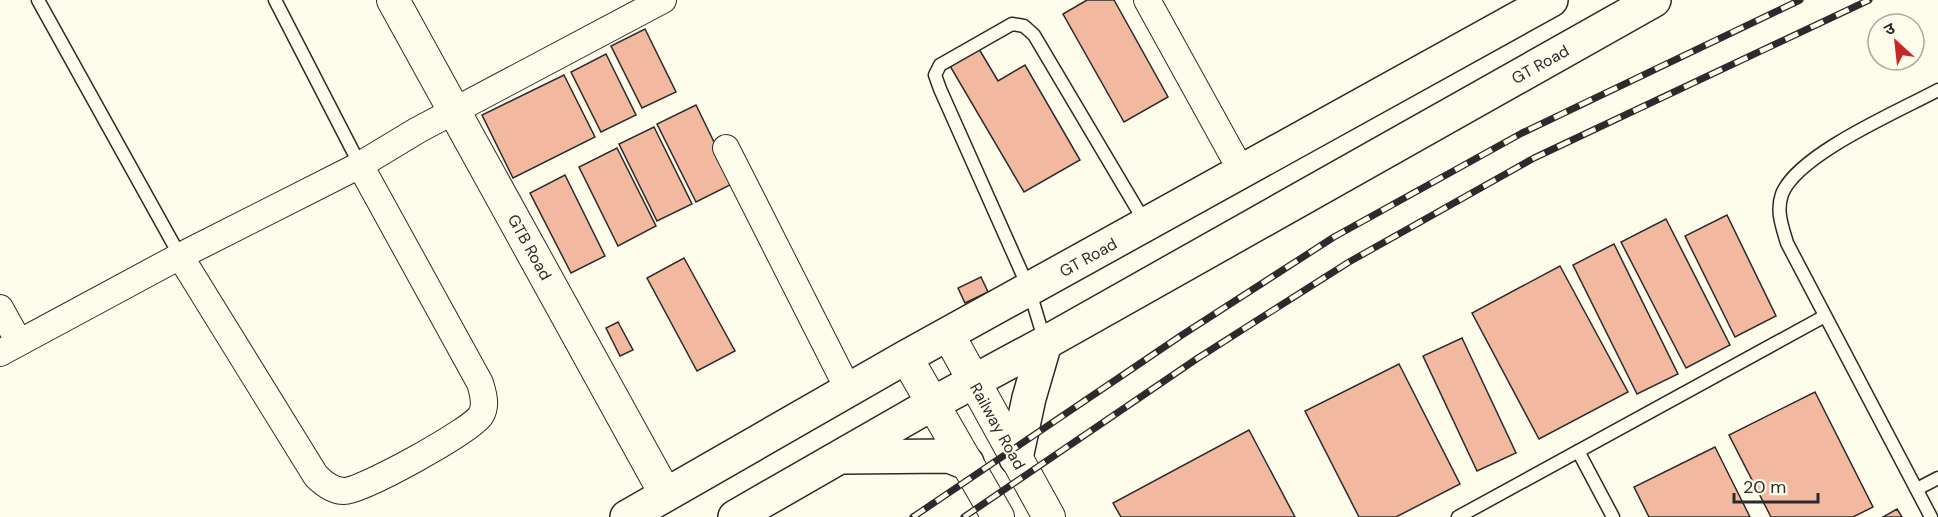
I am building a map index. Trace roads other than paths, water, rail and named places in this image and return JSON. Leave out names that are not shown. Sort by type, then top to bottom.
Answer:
[{"type":"highway","name":"GT Road","points":[[735,517],[932,404],[1045,343],[1654,0]]},
{"type":"highway","name":"GT Road","points":[[627,517],[906,357],[1242,172],[1541,2]]},
{"type":"highway","points":[[1016,458],[1029,398],[1045,343]]},
{"type":"highway","points":[[841,457],[949,456],[967,463]]},
{"type":"street","name":"GTB Road","points":[[393,0],[666,495]]},
{"type":"street","points":[[0,308],[10,348],[180,256],[360,165],[663,0]]},
{"type":"street","points":[[1147,0],[1242,172]]},
{"type":"street","points":[[726,148],[849,390]]},
{"type":"street","points":[[180,256],[316,476],[327,486],[343,491],[364,486],[467,429],[481,415],[484,401],[480,383],[360,165]]},
{"type":"street","name":"Railway Road","points":[[948,334],[1048,517]]},
{"type":"street","points":[[906,357],[998,517]]},
{"type":"lane","points":[[38,0],[180,256]]},
{"type":"lane","points":[[274,0],[360,165]]},
{"type":"lane","points":[[1045,343],[1029,290],[935,75],[940,65],[1012,24],[1024,26],[1034,35],[1146,225]]},
{"type":"lane","points":[[1932,517],[1787,243],[1779,216],[1782,193],[1800,170],[1830,147],[1938,90]]},
{"type":"lane","points":[[1458,517],[1825,316]]},
{"type":"lane","points":[[1578,451],[1613,517]]},
{"type":"lane","points":[[1917,489],[1938,478]]},
{"type":"railway","points":[[913,517],[1182,335],[1334,237],[1522,133],[1800,0]]},
{"type":"railway","points":[[964,517],[1198,358],[1349,262],[1534,158],[1869,0]]}]
